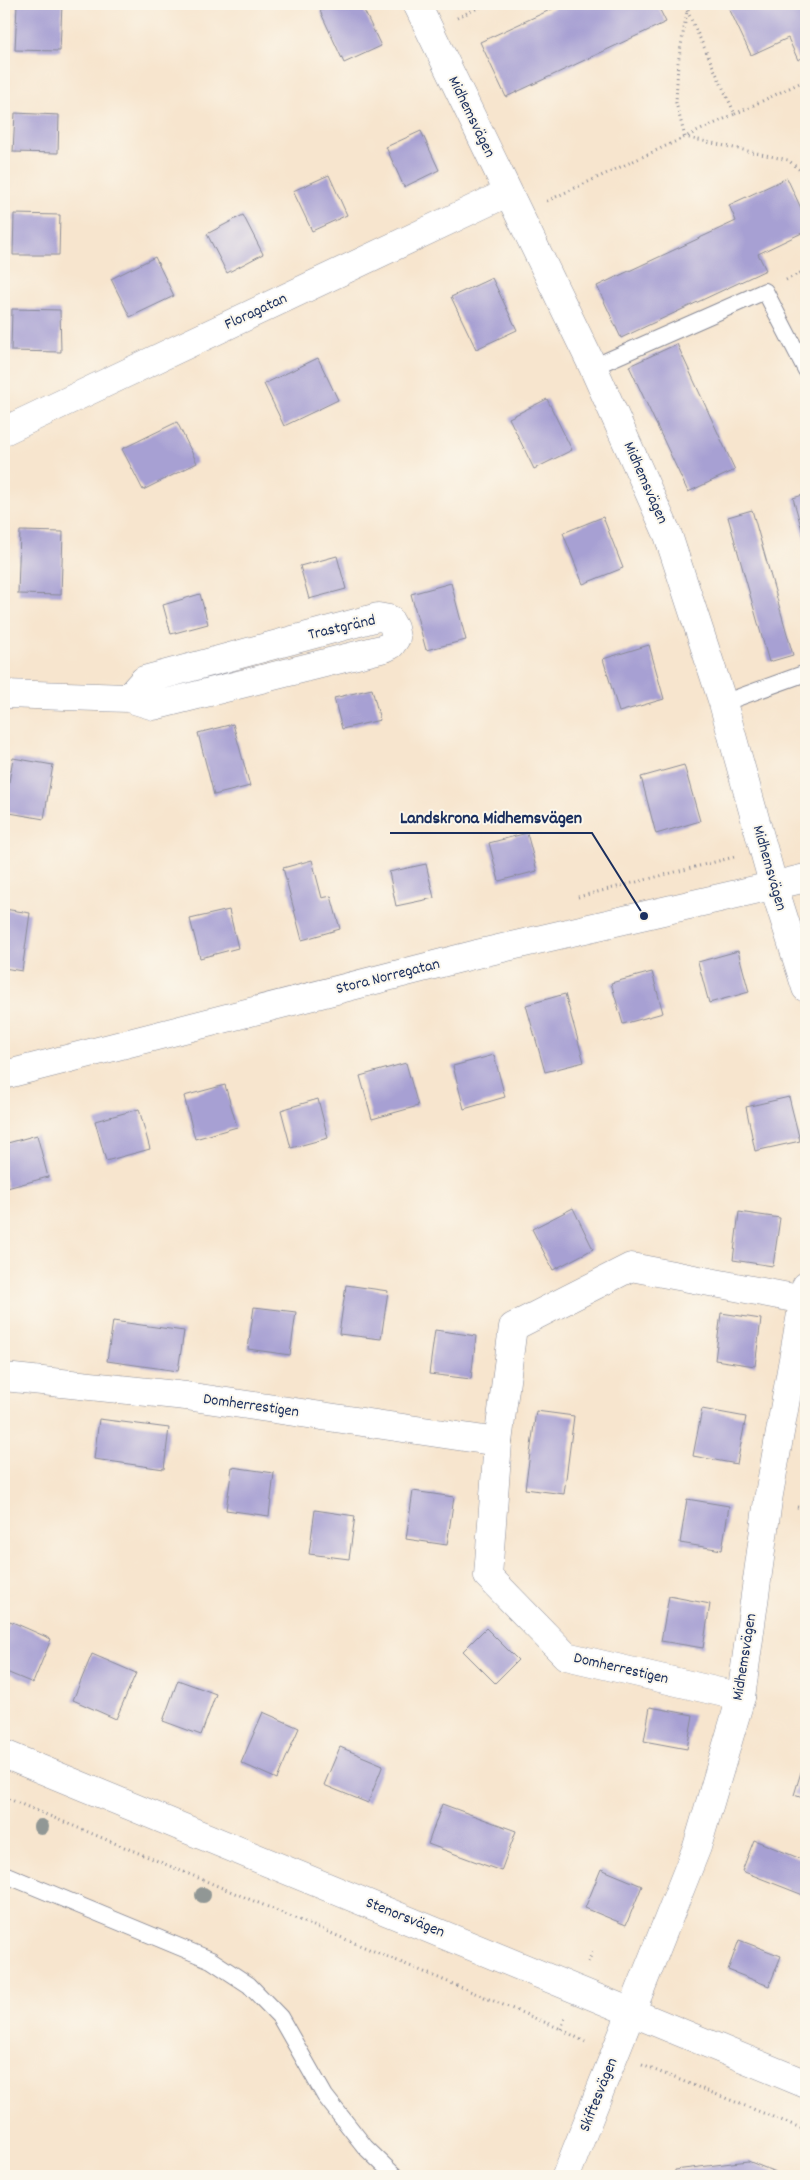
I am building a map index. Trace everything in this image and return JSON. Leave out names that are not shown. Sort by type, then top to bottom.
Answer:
[{"type":"street","name":"Midhemsvägen","points":[[417,4],[507,193],[593,366],[668,535],[723,703],[774,887],[806,988]]},
{"type":"street","name":"Floragatan","points":[[4,431],[507,193]]},
{"type":"street","name":"Trastgränd","points":[[378,617],[389,619],[394,628],[396,638],[391,645],[375,651],[154,706],[128,698],[144,680],[378,617]]},
{"type":"street","points":[[4,694],[128,698]]},
{"type":"street","name":"Stora Norregatan","points":[[4,1075],[477,954],[774,887],[806,878]]},
{"type":"street","name":"Domherrestigen","points":[[741,1697],[566,1656],[488,1576],[498,1442],[514,1327],[631,1267],[805,1293]]},
{"type":"street","name":"Midhemsvägen","points":[[632,2013],[697,1847],[741,1697],[768,1500],[805,1293]]},
{"type":"street","name":"Domherrestigen","points":[[4,1377],[186,1396],[498,1442]]},
{"type":"street","name":"Stenorsvägen","points":[[4,1754],[806,2084]]},
{"type":"street","name":"Skiftesvägen","points":[[566,2176],[632,2013]]},
{"type":"lane","points":[[593,366],[765,290],[806,370]]},
{"type":"lane","points":[[723,703],[806,673]]},
{"type":"lane","points":[[4,1874],[211,1960],[249,1985],[280,2016],[331,2103],[366,2147],[395,2176]]},
{"type":"path","points":[[684,4],[735,114]]},
{"type":"path","points":[[685,137],[676,103],[678,63],[687,11],[691,4]]},
{"type":"path","points":[[523,224],[546,202],[806,80]]},
{"type":"path","points":[[685,137],[788,160],[806,175]]},
{"type":"path","points":[[4,1797],[551,2025],[585,2042]]},
{"type":"path","points":[[642,2065],[806,2130]]},
{"type":"building","points":[[17,4],[62,4],[60,51],[15,50]]},
{"type":"building","points":[[335,4],[361,4],[381,46],[344,63],[320,11]]},
{"type":"building","points":[[563,4],[657,4],[666,22],[506,97],[480,42]]},
{"type":"building","points":[[727,4],[806,4],[806,56],[798,60],[788,38],[751,55]]},
{"type":"building","points":[[15,113],[59,115],[58,153],[13,152]]},
{"type":"building","points":[[421,131],[439,170],[404,187],[386,147]]},
{"type":"building","points":[[329,175],[347,215],[312,231],[293,191]]},
{"type":"building","points":[[787,178],[806,219],[806,231],[758,254],[766,270],[621,338],[597,286],[736,221],[729,205]]},
{"type":"building","points":[[14,214],[60,215],[59,255],[13,255]]},
{"type":"building","points":[[243,215],[263,254],[227,273],[207,234]]},
{"type":"building","points":[[155,257],[174,296],[130,317],[111,279]]},
{"type":"building","points":[[492,278],[517,330],[476,349],[451,297]]},
{"type":"building","points":[[12,309],[60,310],[61,352],[11,351]]},
{"type":"building","points":[[677,344],[735,470],[688,492],[629,366]]},
{"type":"building","points":[[318,358],[338,400],[284,426],[264,384]]},
{"type":"building","points":[[547,399],[572,450],[534,469],[509,418]]},
{"type":"building","points":[[177,422],[197,463],[143,490],[122,449]]},
{"type":"building","points":[[806,494],[806,544],[793,498]]},
{"type":"building","points":[[752,510],[793,655],[769,662],[728,517]]},
{"type":"building","points":[[603,517],[623,568],[583,584],[563,533]]},
{"type":"building","points":[[20,531],[63,532],[61,595],[18,594]]},
{"type":"building","points":[[337,556],[346,589],[309,599],[300,566]]},
{"type":"building","points":[[451,583],[466,640],[426,650],[411,594]]},
{"type":"building","points":[[200,594],[208,624],[171,634],[163,605]]},
{"type":"building","points":[[649,645],[664,699],[619,712],[603,659]]},
{"type":"building","points":[[372,689],[380,720],[342,729],[334,698]]},
{"type":"building","points":[[233,724],[250,786],[214,795],[198,733]]},
{"type":"building","points":[[13,758],[53,765],[44,819],[4,812]]},
{"type":"building","points":[[684,765],[700,821],[656,834],[641,777]]},
{"type":"building","points":[[527,833],[537,871],[499,881],[489,843]]},
{"type":"building","points":[[312,860],[322,898],[331,896],[340,929],[302,940],[283,868]]},
{"type":"building","points":[[426,864],[434,898],[396,906],[389,872]]},
{"type":"building","points":[[4,909],[30,913],[22,971],[4,968]]},
{"type":"building","points":[[229,910],[238,948],[200,958],[190,919]]},
{"type":"building","points":[[738,951],[749,992],[709,1003],[698,962]]},
{"type":"building","points":[[652,972],[663,1013],[623,1024],[611,983]]},
{"type":"building","points":[[565,994],[584,1062],[545,1072],[526,1005]]},
{"type":"building","points":[[494,1055],[505,1097],[464,1109],[453,1066]]},
{"type":"building","points":[[406,1063],[418,1106],[372,1119],[360,1076]]},
{"type":"building","points":[[225,1085],[237,1127],[195,1139],[184,1096]]},
{"type":"building","points":[[789,1097],[800,1141],[755,1151],[746,1107]]},
{"type":"building","points":[[318,1099],[328,1138],[291,1148],[281,1110]]},
{"type":"building","points":[[139,1109],[150,1149],[106,1161],[95,1121]]},
{"type":"building","points":[[37,1135],[48,1177],[7,1188],[4,1176],[4,1144]]},
{"type":"building","points":[[573,1208],[593,1249],[553,1270],[532,1229]]},
{"type":"building","points":[[739,1212],[780,1218],[773,1266],[733,1260]]},
{"type":"building","points":[[346,1285],[388,1291],[381,1339],[339,1334]]},
{"type":"building","points":[[254,1307],[296,1312],[290,1355],[248,1349]]},
{"type":"building","points":[[721,1313],[761,1319],[755,1366],[715,1360]]},
{"type":"building","points":[[113,1321],[184,1331],[178,1371],[107,1361]]},
{"type":"building","points":[[435,1330],[476,1336],[471,1379],[429,1374]]},
{"type":"building","points":[[702,1409],[746,1417],[737,1464],[693,1456]]},
{"type":"building","points":[[536,1411],[574,1416],[564,1494],[525,1489]]},
{"type":"building","points":[[99,1419],[169,1428],[164,1469],[94,1459]]},
{"type":"building","points":[[232,1467],[274,1473],[269,1516],[226,1510]]},
{"type":"building","points":[[413,1491],[454,1497],[447,1545],[406,1539]]},
{"type":"building","points":[[687,1499],[729,1506],[722,1550],[680,1543]]},
{"type":"building","points":[[315,1510],[355,1516],[349,1559],[309,1554]]},
{"type":"building","points":[[669,1596],[710,1604],[703,1648],[661,1641]]},
{"type":"building","points":[[10,1621],[51,1639],[33,1683],[4,1671],[4,1635]]},
{"type":"building","points":[[486,1628],[518,1660],[495,1683],[463,1651]]},
{"type":"building","points":[[92,1654],[136,1673],[116,1719],[73,1700]]},
{"type":"building","points":[[178,1680],[216,1694],[201,1735],[163,1721]]},
{"type":"building","points":[[650,1707],[693,1715],[687,1749],[644,1741]]},
{"type":"building","points":[[263,1712],[299,1728],[277,1779],[241,1763]]},
{"type":"building","points":[[340,1747],[383,1765],[368,1803],[324,1785]]},
{"type":"building","points":[[806,1756],[806,1799],[794,1795]]},
{"type":"building","points":[[442,1804],[516,1831],[501,1871],[428,1844]]},
{"type":"building","points":[[754,1840],[806,1861],[806,1887],[803,1895],[742,1871]]},
{"type":"building","points":[[601,1869],[642,1886],[626,1925],[585,1908]]},
{"type":"building","points":[[739,1940],[781,1956],[769,1986],[728,1970]]},
{"type":"building","points":[[748,2161],[785,2176],[675,2176],[675,2170]]},
{"type":"place","name":"Landskrona Midhemsvägen","points":[[644,916]]}]
